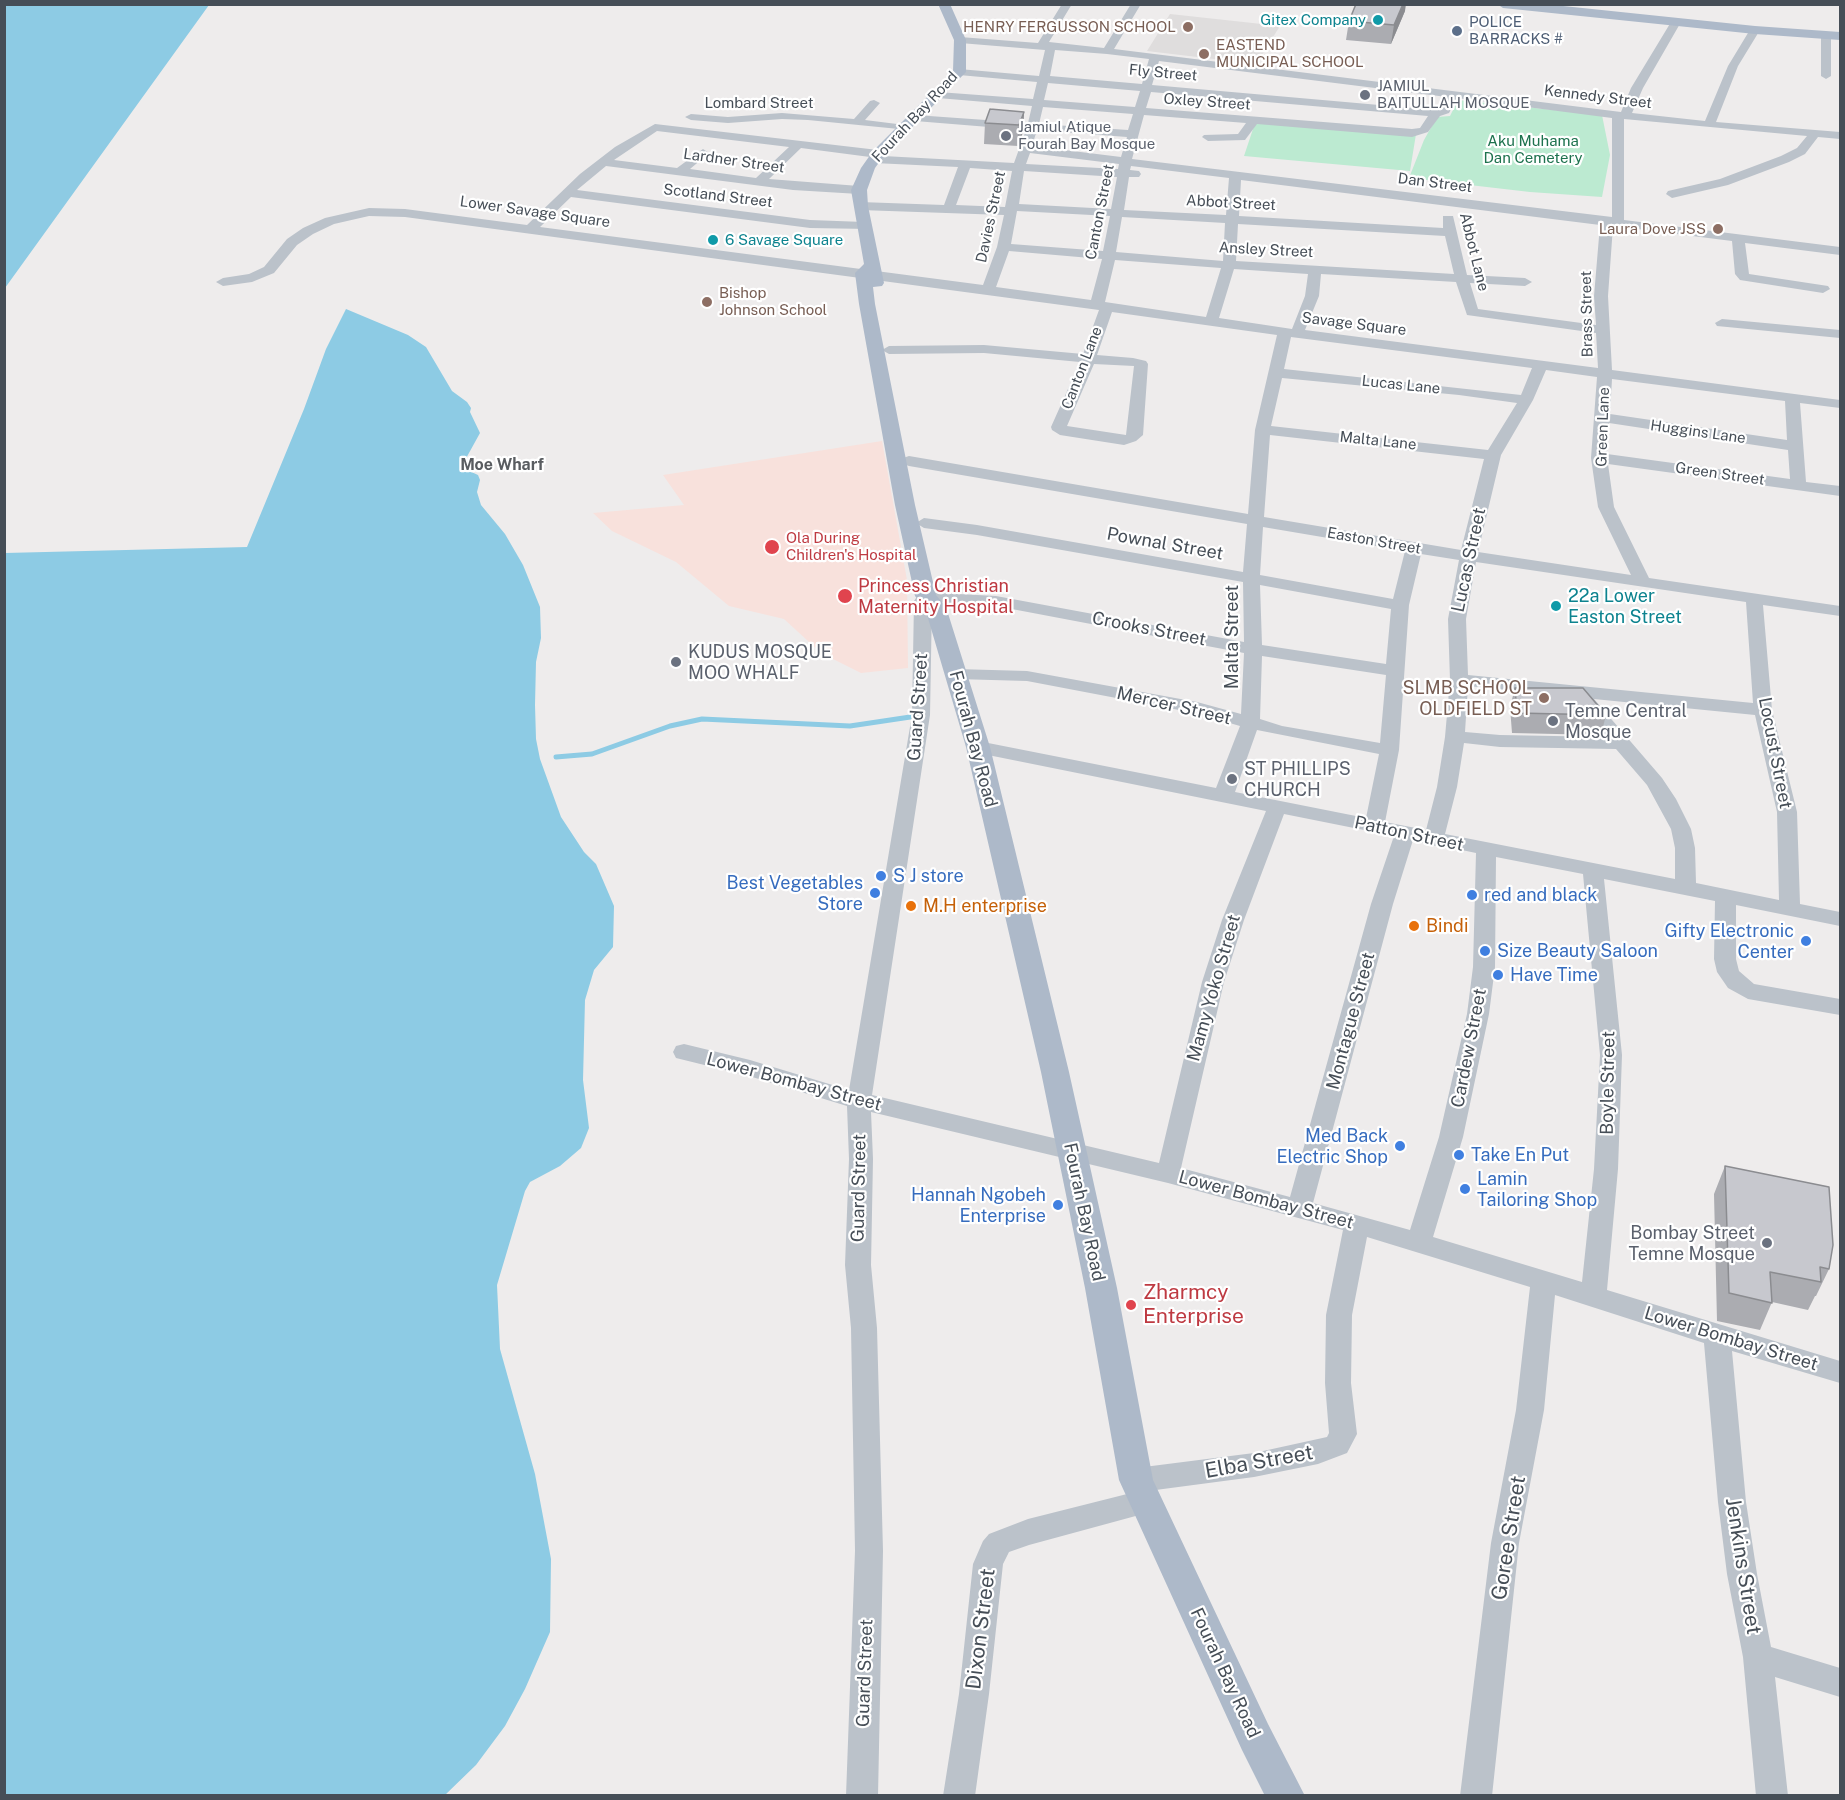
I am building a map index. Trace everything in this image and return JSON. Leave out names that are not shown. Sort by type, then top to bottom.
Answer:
[{"type":"main road","name":"Fourah Bay Road","points":[[933,600],[924,523],[873,304],[859,190],[862,180],[876,157],[959,72],[960,40],[944,4]]},
{"type":"main road","points":[[1503,4],[1755,30],[1806,34],[1837,32]]},
{"type":"main road","name":"Fourah Bay Road","points":[[873,304],[889,350],[887,370],[905,505],[978,747],[1055,1072],[1101,1288],[1140,1491],[1255,1737],[1287,1796]]},
{"type":"street","name":"Davies Street","points":[[988,290],[1004,247],[1019,168],[1033,126],[1044,78],[1046,45],[1067,4]]},
{"type":"street","points":[[1107,51],[1136,4]]},
{"type":"street","points":[[1621,115],[1676,22]]},
{"type":"street","points":[[1709,125],[1733,66],[1755,30]]},
{"type":"street","points":[[1826,76],[1837,32]]},
{"type":"street","name":"Kennedy Street","points":[[960,40],[1046,45],[1155,56],[1621,115],[1709,125],[1840,135]]},
{"type":"street","name":"Canton Street","points":[[1103,306],[1109,256],[1126,167],[1155,56]]},
{"type":"street","name":"Fly Street","points":[[959,72],[1436,113]]},
{"type":"street","name":"Oxley Street","points":[[938,95],[1412,134],[1424,130],[1436,113],[1445,111],[1454,94]]},
{"type":"street","points":[[858,121],[874,103]]},
{"type":"street","name":"Brass Street","points":[[1605,372],[1601,296],[1613,221],[1621,115]]},
{"type":"street","name":"Lombard Street","points":[[684,116],[728,120],[782,116],[858,121],[1033,126],[1133,134]]},
{"type":"street","points":[[1208,137],[1241,138],[1253,120]]},
{"type":"street","name":"Lardner Street","points":[[604,162],[644,133],[661,127],[799,144],[876,157],[965,165],[1019,168],[1126,167]]},
{"type":"street","points":[[1672,194],[1713,185],[1785,159],[1801,151],[1815,133]]},
{"type":"street","points":[[761,180],[799,144]]},
{"type":"street","name":"Dan Street","points":[[1025,149],[1126,167],[1446,201],[1840,251]]},
{"type":"street","points":[[680,171],[703,153]]},
{"type":"street","points":[[531,229],[604,162]]},
{"type":"street","name":"Lardner Street","points":[[604,162],[761,180],[793,186],[859,190]]},
{"type":"street","points":[[949,208],[965,165]]},
{"type":"street","points":[[1211,321],[1229,264],[1234,177]]},
{"type":"street","name":"Scotland Street","points":[[568,193],[810,224],[864,225]]},
{"type":"street","name":"Abbot Lane","points":[[1446,201],[1449,232],[1472,312],[1602,330]]},
{"type":"street","name":"Abbot Street","points":[[860,206],[1117,212],[1449,232]]},
{"type":"street","name":"Lower Savage Square","points":[[223,282],[252,278],[269,270],[292,242],[308,231],[354,214],[386,212],[428,214],[870,271]]},
{"type":"street","points":[[1738,238],[1742,274],[1745,277],[1823,289]]},
{"type":"street","name":"Ansley Street","points":[[1004,247],[1109,256],[1526,282]]},
{"type":"street","name":"Malta Street","points":[[1223,797],[1250,723],[1253,649],[1251,578],[1263,430],[1275,373],[1291,332],[1312,296],[1314,269]]},
{"type":"street","name":"Savage Square","points":[[870,271],[988,290],[1291,332],[1840,404]]},
{"type":"street","name":"Canton Lane","points":[[1089,359],[1141,364],[1135,435],[1124,440],[1060,430],[1059,427],[1089,359],[1103,306]]},
{"type":"street","points":[[1722,323],[1840,334]]},
{"type":"street","points":[[889,350],[975,349],[1089,359]]},
{"type":"street","name":"Lucas Street","points":[[1433,840],[1448,787],[1455,737],[1459,680],[1457,619],[1468,556],[1493,455],[1526,400],[1541,364]]},
{"type":"street","name":"Green Lane","points":[[1605,372],[1599,458],[1606,507],[1643,582]]},
{"type":"street","name":"Lucas Lane","points":[[1275,373],[1437,388],[1526,400]]},
{"type":"street","points":[[1792,397],[1798,484]]},
{"type":"street","name":"Huggins Lane","points":[[1602,417],[1794,446]]},
{"type":"street","name":"Malta Lane","points":[[1263,430],[1493,455]]},
{"type":"street","name":"Green Street","points":[[1599,458],[1798,484],[1840,492]]},
{"type":"street","name":"Easton Street","points":[[909,461],[1414,548],[1840,610]]},
{"type":"street","name":"Pownal Street","points":[[924,523],[977,530],[1400,605]]},
{"type":"street","points":[[1374,827],[1389,750],[1400,605],[1414,548]]},
{"type":"street","name":"Locust Street","points":[[1754,597],[1763,710],[1787,812],[1789,909]]},
{"type":"street","name":"Crooks Street","points":[[933,600],[996,601],[1253,649],[1396,671]]},
{"type":"street","name":"Guard Street","points":[[862,1796],[869,1551],[864,1328],[858,1265],[861,1159],[859,1101],[914,771],[921,715],[922,614],[933,600]]},
{"type":"street","name":"Mercer Street","points":[[956,674],[1027,676],[1178,704],[1280,731],[1389,750]]},
{"type":"street","points":[[1459,680],[1763,710]]},
{"type":"street","points":[[1579,693],[1655,782],[1666,799],[1681,829],[1685,848],[1686,890]]},
{"type":"street","points":[[1455,737],[1500,741],[1622,743]]},
{"type":"street","name":"Patton Street","points":[[978,747],[1433,840],[1840,919]]},
{"type":"street","name":"Mamy Yoko Street","points":[[1168,1174],[1212,982],[1233,920],[1277,807]]},
{"type":"street","name":"Montague Street","points":[[1299,1208],[1382,904],[1405,834]]},
{"type":"street","name":"Cardew Street","points":[[1419,1241],[1451,1137],[1478,1014],[1484,967],[1486,850]]},
{"type":"street","name":"Boyle Street","points":[[1593,871],[1611,1055],[1606,1169],[1594,1296]]},
{"type":"street","points":[[1726,897],[1725,959],[1728,972],[1736,983],[1748,991],[1840,1006]]},
{"type":"street","name":"Lower Bombay Street","points":[[684,1052],[750,1068],[859,1101],[1168,1174],[1419,1241],[1717,1336],[1840,1372]]},
{"type":"street","name":"Elba Street","points":[[1140,1491],[1318,1452],[1337,1445],[1343,1434],[1338,1383],[1339,1315],[1357,1224]]},
{"type":"street","name":"Goree Street","points":[[1476,1796],[1505,1543],[1530,1410],[1544,1280]]},
{"type":"street","name":"Jenkins Street","points":[[1717,1336],[1732,1502],[1742,1574],[1758,1657],[1772,1796]]},
{"type":"street","name":"Dixon Street","points":[[959,1796],[988,1564],[993,1550],[999,1543],[1140,1491]]},
{"type":"street","points":[[1758,1657],[1840,1682]]},
{"type":"shaded area","points":[[1170,14],[1280,26],[1256,64],[1147,51]]},
{"type":"shaded area","name":"Ola During Children's Hospital","points":[[882,441],[907,580],[908,668],[861,673],[821,653],[784,619],[729,606],[676,562],[612,531],[593,513],[684,505],[663,475]]},
{"type":"green space","name":"Aku Muhama Dan Cemetery","points":[[1458,100],[1602,115],[1610,155],[1602,197],[1530,192],[1409,178],[1424,140],[1437,117],[1450,116]]},
{"type":"green space","points":[[1256,120],[1416,134],[1410,171],[1244,156]]},
{"type":"water","points":[[4,5],[209,5],[5,288]]},
{"type":"water","points":[[346,309],[408,335],[426,347],[452,391],[467,402],[471,408],[470,412],[480,433],[464,462],[465,469],[478,475],[480,480],[477,492],[481,505],[505,534],[523,565],[540,607],[541,638],[536,662],[535,705],[536,739],[540,759],[561,817],[584,852],[596,864],[614,906],[613,947],[594,970],[585,1000],[583,1080],[589,1128],[581,1148],[560,1166],[530,1182],[525,1191],[497,1285],[500,1349],[535,1474],[551,1559],[550,1632],[525,1689],[505,1726],[476,1765],[445,1795],[5,1795],[5,553],[247,547],[304,409],[326,349]]},
{"type":"building","points":[[1356,4],[1403,4],[1394,25],[1349,21]]},
{"type":"building","points":[[990,109],[1024,112],[1019,125],[985,123]]},
{"type":"building","points":[[1515,688],[1583,688],[1606,715],[1517,713]]},
{"type":"building","name":"Bombay Street Temne Mosque","points":[[1725,1166],[1829,1187],[1833,1245],[1829,1269],[1820,1267],[1821,1282],[1770,1272],[1772,1303],[1729,1293]]},
{"type":"waterway","points":[[556,757],[592,754],[670,726],[702,719],[850,726],[917,716]]},
{"type":"place","name":"Gitex Company","points":[[1378,20]]},
{"type":"place","name":"HENRY FERGUSSON SCHOOL","points":[[1188,27]]},
{"type":"place","name":"POLICE BARRACKS #","points":[[1457,31]]},
{"type":"place","name":"EASTEND MUNICIPAL SCHOOL","points":[[1204,54]]},
{"type":"place","name":"JAMIUL BAITULLAH MOSQUE","points":[[1365,95]]},
{"type":"place","name":"Jamiul Atique Fourah Bay Mosque","points":[[1006,136]]},
{"type":"place","name":"Laura Dove JSS","points":[[1718,229]]},
{"type":"place","name":"6 Savage Square","points":[[713,240]]},
{"type":"place","name":"Bishop Johnson School","points":[[707,302]]},
{"type":"place","name":"Ola During Children's Hospital","points":[[772,547]]},
{"type":"place","name":"Princess Christian Maternity Hospital","points":[[845,596]]},
{"type":"place","name":"22a Lower Easton Street","points":[[1556,606]]},
{"type":"place","name":"KUDUS MOSQUE MOO WHALF","points":[[676,662]]},
{"type":"place","name":"SLMB SCHOOL OLDFIELD ST","points":[[1544,698]]},
{"type":"place","name":"Temne Central Mosque","points":[[1553,721]]},
{"type":"place","name":"ST PHILLIPS CHURCH","points":[[1232,779]]},
{"type":"place","name":"S J store","points":[[881,876]]},
{"type":"place","name":"Best Vegetables Store","points":[[875,893]]},
{"type":"place","name":"red and black","points":[[1472,895]]},
{"type":"place","name":"M.H enterprise","points":[[911,906]]},
{"type":"place","name":"Bindi","points":[[1414,926]]},
{"type":"place","name":"Gifty Electronic Center","points":[[1806,941]]},
{"type":"place","name":"Size Beauty Saloon","points":[[1485,951]]},
{"type":"place","name":"Have Time","points":[[1498,975]]},
{"type":"place","name":"Med Back Electric Shop","points":[[1400,1146]]},
{"type":"place","name":"Take En Put","points":[[1459,1155]]},
{"type":"place","name":"Lamin Tailoring Shop","points":[[1465,1189]]},
{"type":"place","name":"Hannah Ngobeh Enterprise","points":[[1058,1205]]},
{"type":"place","name":"Bombay Street Temne Mosque","points":[[1767,1243]]},
{"type":"place","name":"Zharmcy Enterprise","points":[[1131,1305]]},
{"type":"district","name":"Moe Wharf","points":[[502,465]]}]
